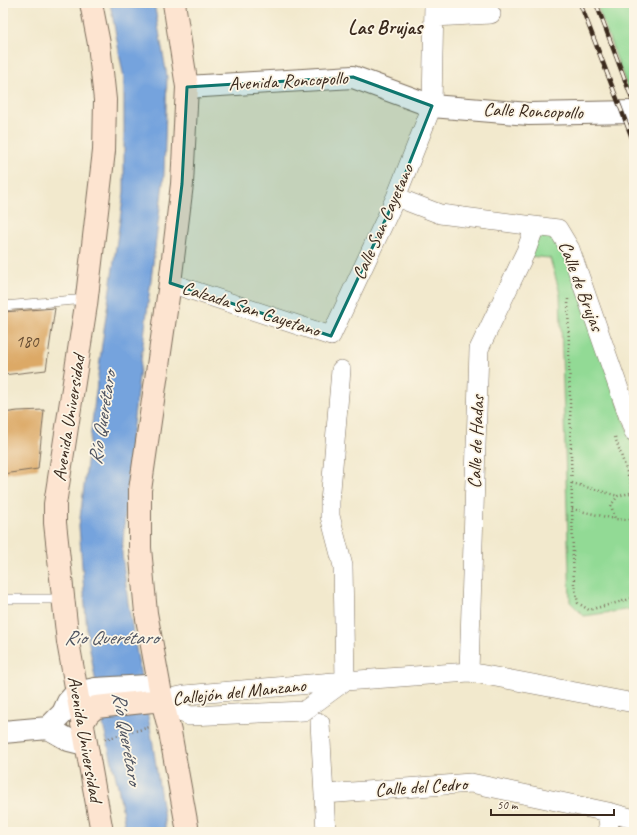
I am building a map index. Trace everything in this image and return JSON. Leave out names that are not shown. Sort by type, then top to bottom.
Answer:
[{"type":"main road","name":"Avenida Universidad","points":[[91,3],[99,44],[105,100],[104,151],[87,299],[55,504],[55,523],[68,642],[90,696],[90,736],[102,832]]},
{"type":"main road","points":[[174,3],[187,86],[182,184],[170,283],[140,490],[140,548],[146,613],[150,689],[170,732],[188,832]]},
{"type":"main road","points":[[90,696],[150,689]]},
{"type":"street","points":[[432,106],[434,10],[491,14]]},
{"type":"street","name":"Avenida Roncopollo","points":[[187,86],[353,76],[432,106]]},
{"type":"street","name":"Calle Roncopollo","points":[[432,106],[529,114],[634,112]]},
{"type":"street","name":"Calle San Cayetano","points":[[331,336],[396,197],[432,106]]},
{"type":"street","name":"Calle de Brujas","points":[[396,197],[440,214],[558,229],[570,249],[634,432]]},
{"type":"street","name":"Calle de Hadas","points":[[469,672],[479,349],[526,251],[535,226]]},
{"type":"street","name":"Calzada San Cayetano","points":[[170,283],[331,336]]},
{"type":"street","points":[[341,370],[330,516],[343,566],[345,681]]},
{"type":"street","name":"Callejón del Manzano","points":[[150,689],[185,695],[469,672],[634,703]]},
{"type":"street","name":"Callejón del Manzano","points":[[150,689],[189,716],[304,711],[345,681]]},
{"type":"street","points":[[48,728],[64,713],[68,702],[90,696]]},
{"type":"street","points":[[320,723],[326,832]]},
{"type":"street","points":[[3,732],[48,728],[69,740],[90,736]]},
{"type":"street","name":"Calle del Cedro","points":[[325,794],[471,783],[608,812],[634,819]]},
{"type":"street","points":[[608,812],[609,832]]},
{"type":"lane","points":[[3,306],[87,299]]},
{"type":"lane","points":[[3,599],[63,599]]},
{"type":"path","points":[[568,294],[574,584],[578,603],[590,610],[634,598]]},
{"type":"path","points":[[572,483],[618,496],[634,492]]},
{"type":"path","points":[[615,519],[611,505],[618,496]]},
{"type":"path","points":[[572,509],[615,519],[627,520],[634,518]]},
{"type":"path","points":[[90,736],[153,727]]},
{"type":"highlighted area","points":[[353,77],[432,106],[396,197],[331,336],[170,283],[182,184],[187,87]]},
{"type":"green space","points":[[596,3],[634,3],[634,100],[628,89]]},
{"type":"green space","points":[[549,229],[565,252],[634,448],[634,609],[584,616],[570,602],[560,293],[550,258],[516,255]]},
{"type":"water","name":"Rio Querétaro","points":[[110,3],[154,3],[167,76],[164,175],[131,441],[122,553],[128,603],[152,739],[166,832],[126,832],[118,786],[104,729],[87,632],[79,526],[102,344],[124,192],[124,79]]},
{"type":"building","points":[[55,308],[46,370],[3,375],[3,312]]},
{"type":"building","points":[[44,410],[38,469],[3,474],[3,413]]},
{"type":"railway","points":[[580,3],[634,143]]},
{"type":"railway","points":[[596,3],[634,104]]},
{"type":"district","name":"Las Brujas","points":[[385,27]]},
{"type":"water label","name":"Río Querétaro","points":[[102,418]]},
{"type":"water label","name":"Río Querétaro","points":[[127,738]]}]
